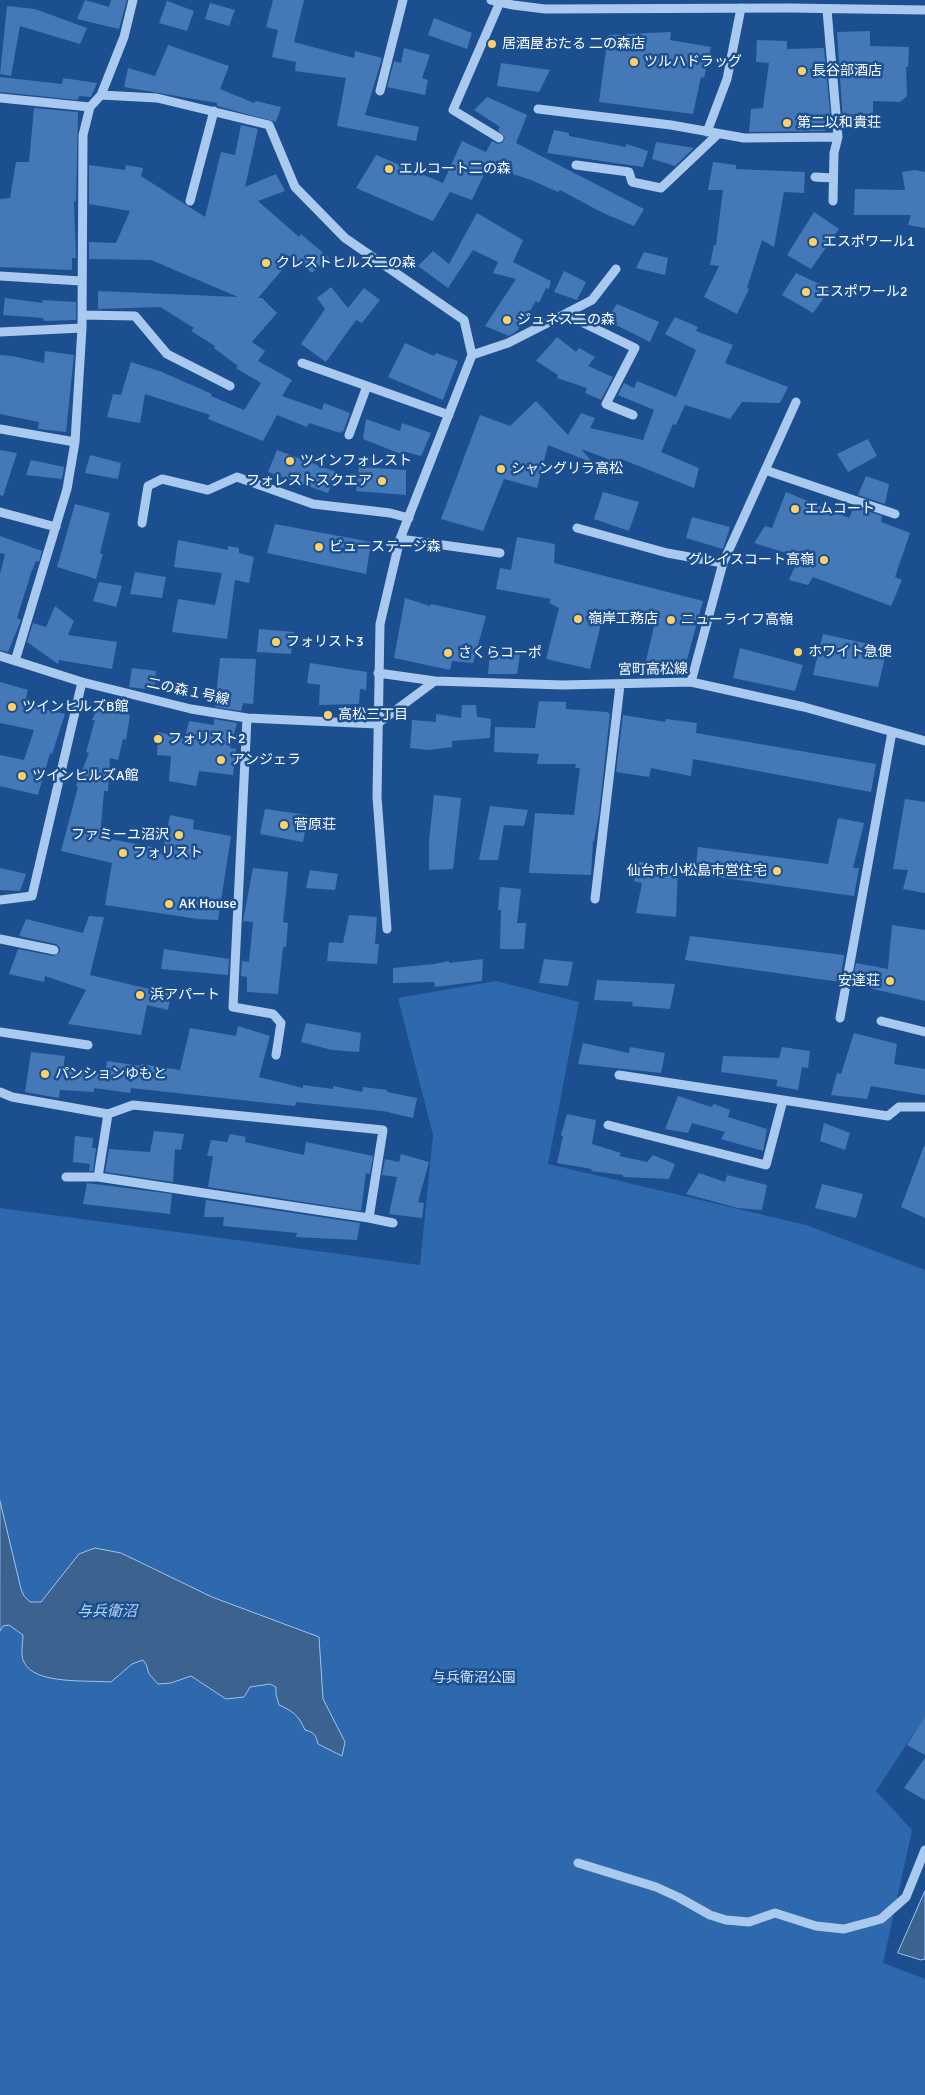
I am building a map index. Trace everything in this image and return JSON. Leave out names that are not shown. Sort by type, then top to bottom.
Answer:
[{"type":"street","points":[[15,661],[68,488],[75,442],[82,328],[83,135],[90,107],[102,95],[124,37],[134,0]]},
{"type":"street","points":[[380,91],[403,0]]},
{"type":"street","points":[[499,138],[453,110],[496,1],[545,9],[742,8],[789,4],[826,10],[925,10]]},
{"type":"street","points":[[707,132],[727,79],[742,8]]},
{"type":"street","points":[[826,10],[838,137],[834,153],[833,201]]},
{"type":"street","points":[[102,95],[158,98],[269,125],[295,187],[345,238],[464,320],[472,355],[400,539],[380,624],[377,797],[387,929]]},
{"type":"street","points":[[0,98],[90,107]]},
{"type":"street","points":[[538,109],[671,125],[744,138],[838,137]]},
{"type":"street","points":[[190,200],[214,111]]},
{"type":"street","points":[[576,164],[629,172],[632,182],[660,188],[718,134]]},
{"type":"street","points":[[815,177],[833,178]]},
{"type":"street","points":[[472,355],[508,343],[592,300],[616,269]]},
{"type":"street","points":[[0,276],[81,281]]},
{"type":"street","points":[[566,314],[635,348],[606,404],[633,415]]},
{"type":"street","points":[[82,316],[135,316],[167,354],[230,386]]},
{"type":"street","points":[[0,332],[82,328]]},
{"type":"street","points":[[302,364],[449,415]]},
{"type":"street","points":[[348,435],[367,386]]},
{"type":"street","points":[[691,682],[723,563],[796,402]]},
{"type":"street","points":[[0,429],[75,442]]},
{"type":"street","points":[[765,470],[895,514]]},
{"type":"street","points":[[142,523],[148,486],[162,479],[208,490],[237,478],[313,504],[390,513],[409,518]]},
{"type":"street","points":[[0,512],[56,527]]},
{"type":"street","points":[[578,528],[667,553],[723,563]]},
{"type":"street","points":[[400,539],[500,553]]},
{"type":"street","name":"二の森１号線","points":[[0,656],[82,682],[191,709],[247,718],[377,724]]},
{"type":"street","name":"宮町高松線","points":[[378,673],[435,681],[620,684],[691,682],[804,707],[925,741]]},
{"type":"street","points":[[377,724],[435,681]]},
{"type":"street","points":[[0,900],[32,896],[82,682]]},
{"type":"street","points":[[595,899],[620,684]]},
{"type":"street","points":[[247,718],[233,1007],[273,1014],[281,1023],[276,1055]]},
{"type":"street","points":[[840,1018],[892,732]]},
{"type":"street","points":[[0,939],[54,950]]},
{"type":"street","points":[[881,1020],[925,1032]]},
{"type":"street","points":[[0,1032],[88,1045]]},
{"type":"street","points":[[619,1075],[888,1116],[899,1108],[925,1107]]},
{"type":"street","points":[[0,1092],[12,1097],[108,1114],[133,1105],[383,1130],[369,1218]]},
{"type":"street","points":[[608,1125],[766,1164],[783,1100]]},
{"type":"street","points":[[98,1177],[108,1114]]},
{"type":"street","points":[[66,1177],[98,1177],[393,1223]]},
{"type":"street","points":[[578,1863],[656,1887],[678,1897],[710,1916],[726,1920],[749,1922],[775,1913],[816,1926],[844,1929],[881,1919],[906,1897],[925,1850]]},
{"type":"green space","name":"与兵衛沼公園","points":[[496,981],[579,1002],[548,1164],[806,1225],[925,1270],[925,1716],[876,1791],[912,1830],[883,1963],[925,1979],[925,2095],[0,2095],[0,1208],[420,1265],[433,1135],[398,998]]},
{"type":"water","name":"与兵衛沼","points":[[0,1501],[21,1589],[24,1596],[30,1602],[41,1602],[79,1554],[95,1548],[121,1553],[212,1597],[319,1637],[323,1699],[345,1742],[342,1756],[318,1744],[314,1734],[305,1730],[295,1714],[279,1705],[276,1687],[270,1684],[250,1687],[244,1697],[226,1699],[191,1676],[171,1683],[158,1684],[149,1674],[143,1660],[132,1664],[111,1682],[50,1678],[39,1675],[30,1669],[22,1656],[23,1635],[9,1625],[3,1626],[0,1631]]},
{"type":"water","points":[[925,1891],[925,1959],[921,1960],[898,1953]]},
{"type":"building","points":[[85,0],[109,7],[111,0],[127,0],[119,29],[77,19]]},
{"type":"building","points":[[273,0],[304,0],[294,42],[354,58],[355,51],[382,58],[365,115],[419,127],[416,141],[337,126],[346,78],[295,71],[296,62],[272,57],[278,30],[266,27]]},
{"type":"building","points":[[167,1],[194,11],[187,31],[159,23]]},
{"type":"building","points":[[210,3],[235,10],[229,26],[205,19]]},
{"type":"building","points":[[7,6],[35,9],[87,28],[80,44],[20,26],[11,76],[0,74]]},
{"type":"building","points":[[434,18],[472,33],[467,49],[428,35]]},
{"type":"building","points":[[870,31],[870,46],[909,47],[908,67],[906,67],[907,96],[900,102],[873,101],[873,120],[843,122],[837,32]]},
{"type":"building","points":[[671,32],[670,40],[711,47],[704,78],[701,77],[693,114],[599,102],[608,35]]},
{"type":"building","points":[[757,40],[787,41],[787,49],[824,48],[831,123],[825,124],[825,131],[749,132],[751,109],[763,108],[769,63],[756,62]]},
{"type":"building","points":[[168,45],[229,66],[220,89],[254,103],[256,101],[281,107],[276,122],[217,106],[217,103],[124,87],[128,68],[155,76]]},
{"type":"building","points":[[404,48],[430,55],[422,78],[428,80],[425,95],[387,87],[394,61],[401,63]]},
{"type":"building","points":[[501,63],[550,70],[539,92],[497,86]]},
{"type":"building","points":[[0,77],[62,84],[63,78],[97,83],[91,97],[79,96],[78,100],[0,92]]},
{"type":"building","points":[[487,97],[527,115],[516,143],[644,209],[634,226],[603,213],[560,190],[558,192],[531,180],[488,166],[472,200],[450,192],[433,221],[356,188],[376,155],[443,183],[462,141],[486,152],[492,141],[498,144],[502,143],[505,138],[498,130],[500,127],[474,110]]},
{"type":"building","points":[[34,108],[78,112],[76,202],[74,201],[76,258],[72,258],[72,270],[0,267],[0,199],[10,198],[16,162],[29,162]]},
{"type":"building","points":[[241,125],[258,129],[245,187],[276,174],[285,191],[258,201],[299,237],[301,234],[329,258],[312,273],[293,257],[258,298],[262,298],[277,313],[252,342],[265,351],[258,361],[292,380],[282,396],[322,410],[324,403],[350,413],[343,432],[341,431],[340,433],[309,423],[307,427],[277,415],[263,441],[208,419],[210,415],[145,394],[140,423],[107,417],[113,394],[121,395],[131,362],[162,372],[244,410],[261,383],[236,368],[238,366],[214,348],[215,346],[191,331],[194,328],[160,307],[98,309],[98,291],[238,297],[151,260],[89,259],[89,242],[116,243],[130,211],[89,204],[89,165],[125,170],[126,165],[143,168],[141,176],[205,217],[221,152],[235,155]]},
{"type":"building","points":[[554,130],[569,133],[569,136],[626,147],[626,144],[648,151],[643,167],[547,153]]},
{"type":"building","points":[[656,142],[694,148],[675,166],[652,159]]},
{"type":"building","points":[[713,162],[736,165],[736,169],[805,172],[804,193],[784,192],[774,247],[762,240],[747,288],[749,289],[737,314],[704,297],[719,266],[710,265],[714,245],[716,245],[723,190],[708,190]]},
{"type":"building","points":[[915,170],[925,172],[925,228],[908,225],[911,215],[854,215],[855,189],[905,190],[902,172]]},
{"type":"building","name":"エスポワール1","points":[[814,212],[839,229],[811,269],[787,255]]},
{"type":"building","points":[[477,213],[523,240],[513,262],[551,281],[549,289],[546,288],[539,303],[536,301],[517,331],[509,336],[485,326],[516,279],[493,273],[498,262],[473,250],[448,288],[418,266],[433,251],[449,264]]},
{"type":"building","points":[[644,252],[668,258],[665,275],[636,268]]},
{"type":"building","points":[[564,271],[586,282],[577,300],[554,292]]},
{"type":"building","name":"エスポワール2","points":[[796,273],[830,289],[813,313],[782,295]]},
{"type":"building","points":[[331,287],[348,308],[364,288],[380,300],[362,323],[356,320],[326,362],[301,344],[325,309],[317,298]]},
{"type":"building","points":[[5,298],[43,303],[42,300],[76,302],[76,320],[44,321],[43,318],[3,315]]},
{"type":"building","points":[[617,304],[659,322],[650,342],[606,320]]},
{"type":"building","points":[[675,317],[698,327],[696,331],[733,345],[725,363],[788,387],[780,403],[742,402],[730,419],[685,405],[676,425],[673,424],[661,452],[699,468],[694,488],[621,459],[619,463],[581,449],[593,463],[548,445],[537,488],[504,479],[483,531],[441,519],[480,415],[510,426],[536,401],[568,435],[581,413],[595,418],[590,428],[643,440],[654,410],[618,395],[624,383],[634,388],[637,381],[676,397],[696,350],[665,334]]},
{"type":"building","points":[[557,337],[576,352],[579,348],[595,357],[588,366],[613,377],[601,400],[585,393],[587,388],[557,378],[558,375],[536,361]]},
{"type":"building","points":[[405,343],[434,356],[436,353],[458,361],[443,400],[388,377]]},
{"type":"building","points":[[45,351],[74,355],[66,432],[38,429],[39,422],[0,414],[0,355],[44,363]]},
{"type":"building","points":[[366,419],[400,431],[402,423],[431,433],[421,456],[406,452],[406,456],[363,439]]},
{"type":"building","points":[[868,439],[877,456],[848,472],[837,454]]},
{"type":"building","points":[[0,450],[17,453],[3,496],[0,495]]},
{"type":"building","name":"ツインフォレスト","points":[[277,450],[336,472],[328,493],[268,472]]},
{"type":"building","points":[[90,455],[121,463],[118,479],[85,473]]},
{"type":"building","points":[[31,460],[64,467],[62,479],[26,475]]},
{"type":"building","name":"フォレストスクエア","points":[[359,467],[406,470],[406,495],[356,491]]},
{"type":"building","points":[[866,476],[889,484],[885,504],[858,495]]},
{"type":"building","points":[[603,492],[639,502],[629,531],[594,519]]},
{"type":"building","points":[[786,492],[849,518],[854,507],[882,516],[881,522],[910,533],[895,577],[902,580],[891,606],[813,577],[808,585],[789,580],[799,557],[754,543],[765,526],[772,528]]},
{"type":"building","points":[[75,504],[110,513],[100,553],[103,554],[96,579],[57,567]]},
{"type":"building","points":[[692,517],[730,527],[723,549],[686,538]]},
{"type":"building","name":"ビューステージ森","points":[[275,524],[371,542],[366,574],[267,553]]},
{"type":"building","points":[[0,536],[42,551],[39,562],[36,561],[31,573],[17,618],[21,620],[8,652],[0,650],[0,574],[5,554],[0,553]]},
{"type":"building","name":"ニューライフ高嶺","points":[[517,537],[555,544],[554,563],[703,601],[683,674],[644,669],[655,622],[604,611],[590,669],[546,659],[559,608],[549,603],[551,599],[496,589],[500,568],[511,570]]},
{"type":"building","points":[[178,540],[228,550],[228,546],[239,548],[239,553],[254,557],[249,583],[235,580],[227,639],[172,632],[178,599],[215,605],[222,573],[174,567]]},
{"type":"building","points":[[135,572],[166,577],[162,598],[130,594]]},
{"type":"building","points":[[99,582],[122,586],[116,607],[93,601]]},
{"type":"building","points":[[405,598],[430,606],[431,604],[486,616],[473,663],[452,661],[450,670],[394,658]]},
{"type":"building","points":[[55,606],[74,621],[68,635],[117,642],[112,669],[59,660],[58,664],[27,642],[33,623],[46,627]]},
{"type":"building","name":"フォリスト3","points":[[259,629],[294,632],[291,654],[257,652]]},
{"type":"building","points":[[823,634],[887,648],[878,687],[813,675]]},
{"type":"building","points":[[740,648],[803,665],[795,691],[733,678]]},
{"type":"building","points":[[490,652],[520,654],[517,674],[488,674]]},
{"type":"building","points":[[220,658],[256,659],[253,704],[243,703],[241,711],[215,707]]},
{"type":"building","points":[[310,663],[367,672],[366,690],[360,689],[359,704],[319,705],[320,685],[307,683]]},
{"type":"building","points":[[132,668],[156,671],[154,690],[129,687]]},
{"type":"building","points":[[0,682],[28,690],[24,705],[65,714],[52,754],[50,753],[38,795],[0,786],[0,755],[24,760],[34,730],[0,723]]},
{"type":"building","points":[[539,701],[566,702],[566,709],[607,712],[610,714],[599,813],[593,841],[591,875],[529,873],[535,813],[574,815],[580,768],[575,768],[576,764],[537,764],[539,754],[494,752],[495,727],[535,728]]},
{"type":"building","points":[[99,704],[130,715],[126,740],[123,739],[118,760],[110,758],[108,791],[104,791],[100,837],[163,849],[170,815],[194,820],[193,829],[231,836],[218,920],[198,919],[105,905],[112,863],[61,851],[78,787],[76,786],[89,753],[86,752],[95,720],[92,720]]},
{"type":"building","points":[[462,705],[476,705],[477,717],[491,719],[490,738],[452,741],[452,747],[429,750],[410,748],[412,720],[436,722],[436,714],[461,718]]},
{"type":"building","points":[[623,715],[665,722],[666,719],[697,723],[696,733],[876,764],[871,792],[693,759],[691,776],[651,768],[649,777],[616,772]]},
{"type":"building","points":[[214,719],[237,723],[230,748],[236,749],[233,775],[199,771],[196,786],[169,781],[171,756],[157,755],[158,732],[185,738],[189,721],[214,725]]},
{"type":"building","points":[[434,795],[461,798],[453,869],[429,870],[429,841]]},
{"type":"building","points":[[905,799],[925,802],[925,893],[903,889],[908,870],[893,869]]},
{"type":"building","points":[[490,806],[528,810],[524,826],[504,825],[498,860],[479,860]]},
{"type":"building","name":"菅原荘","points":[[265,809],[308,815],[303,842],[260,834]]},
{"type":"building","name":"仙台市小松島市営住宅","points":[[838,818],[864,823],[853,868],[859,868],[854,896],[695,874],[698,847],[828,864]]},
{"type":"building","points":[[639,862],[678,867],[676,917],[636,913],[642,883],[634,881]]},
{"type":"building","points":[[0,868],[26,874],[20,891],[0,890]]},
{"type":"building","points":[[253,868],[288,872],[283,922],[288,923],[286,947],[283,947],[278,994],[247,992],[247,977],[241,976],[242,961],[249,962],[253,922],[243,921]]},
{"type":"building","points":[[310,870],[338,874],[335,890],[306,888]]},
{"type":"building","points":[[500,887],[521,889],[517,923],[526,923],[524,949],[500,949],[501,910],[498,910]]},
{"type":"building","points":[[349,915],[377,917],[375,944],[379,944],[377,964],[327,961],[329,942],[343,943]]},
{"type":"building","points":[[89,916],[104,917],[90,975],[171,994],[168,1010],[147,1005],[141,1035],[68,1024],[86,990],[45,976],[44,982],[9,974],[18,949],[53,956],[60,952],[60,948],[56,944],[19,936],[26,919],[83,933]]},
{"type":"building","points":[[892,925],[925,930],[925,1001],[852,984],[856,963],[888,969]]},
{"type":"building","points":[[690,936],[844,955],[840,982],[685,960]]},
{"type":"building","points":[[164,949],[229,959],[228,975],[161,969]]},
{"type":"building","points":[[483,959],[482,981],[435,987],[434,982],[393,983],[393,968]]},
{"type":"building","points":[[544,959],[573,962],[568,986],[539,983]]},
{"type":"building","points":[[597,980],[675,984],[670,1009],[632,1006],[633,1002],[594,1000]]},
{"type":"building","points":[[306,1023],[361,1033],[359,1052],[332,1050],[301,1042]]},
{"type":"building","points":[[238,1026],[270,1036],[259,1077],[303,1088],[303,1085],[333,1089],[333,1086],[362,1092],[363,1087],[387,1090],[387,1092],[417,1098],[413,1118],[383,1111],[296,1102],[295,1106],[131,1088],[130,1093],[94,1088],[94,1092],[60,1090],[59,1098],[25,1092],[31,1052],[65,1056],[63,1069],[105,1074],[107,1061],[180,1070],[190,1028],[236,1036]]},
{"type":"building","points":[[854,1033],[897,1044],[894,1064],[925,1069],[925,1095],[871,1086],[867,1099],[831,1095],[837,1073],[841,1074]]},
{"type":"building","points":[[583,1043],[629,1053],[630,1047],[665,1053],[661,1073],[578,1064]]},
{"type":"building","points":[[782,1047],[810,1051],[808,1068],[802,1067],[798,1090],[776,1086],[778,1080],[721,1072],[723,1056],[779,1058]]},
{"type":"building","points":[[678,1096],[711,1107],[714,1104],[730,1110],[728,1117],[767,1129],[763,1151],[721,1139],[725,1132],[692,1123],[688,1133],[665,1129]]},
{"type":"building","points":[[567,1114],[596,1120],[592,1144],[621,1153],[619,1156],[647,1162],[653,1155],[675,1164],[669,1179],[623,1177],[623,1175],[591,1171],[592,1169],[557,1163],[563,1136],[561,1135]]},
{"type":"building","points":[[824,1123],[850,1133],[845,1150],[820,1141]]},
{"type":"building","points":[[154,1131],[184,1134],[181,1150],[175,1149],[173,1182],[105,1172],[109,1149],[150,1152]]},
{"type":"building","points":[[230,1134],[246,1137],[245,1142],[304,1155],[306,1142],[373,1156],[370,1174],[366,1173],[361,1211],[208,1187],[213,1156],[207,1156],[211,1140],[227,1142]]},
{"type":"building","points":[[75,1136],[93,1138],[92,1148],[96,1148],[93,1171],[89,1171],[90,1164],[73,1162]]},
{"type":"building","points":[[925,1147],[925,1218],[901,1207]]},
{"type":"building","points":[[401,1154],[429,1162],[418,1202],[424,1203],[422,1218],[389,1214],[397,1177],[382,1175],[385,1159],[399,1162]]},
{"type":"building","points":[[699,1173],[725,1182],[727,1175],[767,1185],[762,1210],[738,1208],[686,1194]]},
{"type":"building","points":[[87,1183],[172,1194],[170,1214],[83,1204]]},
{"type":"building","points":[[822,1184],[863,1194],[856,1218],[815,1208]]},
{"type":"building","points":[[206,1200],[360,1223],[357,1240],[296,1237],[297,1233],[223,1226],[224,1217],[204,1217]]},
{"type":"building","points":[[925,1716],[925,1755],[907,1745]]},
{"type":"building","points":[[925,1758],[925,1800],[904,1788]]},
{"type":"place","name":"居酒屋おたる 二の森店","points":[[492,44]]},
{"type":"place","name":"ツルハドラッグ","points":[[634,62]]},
{"type":"place","name":"長谷部酒店","points":[[802,71]]},
{"type":"place","name":"第二以和貴荘","points":[[787,123]]},
{"type":"place","name":"エルコート二の森","points":[[389,169]]},
{"type":"place","name":"エスポワール1","points":[[813,242]]},
{"type":"place","name":"クレストヒルズ二の森","points":[[266,263]]},
{"type":"place","name":"エスポワール2","points":[[806,292]]},
{"type":"place","name":"ジュネス二の森","points":[[507,320]]},
{"type":"place","name":"ツインフォレスト","points":[[290,461]]},
{"type":"place","name":"シャングリラ高松","points":[[501,469]]},
{"type":"place","name":"フォレストスクエア","points":[[382,481]]},
{"type":"place","name":"エムコート","points":[[795,509]]},
{"type":"place","name":"ビューステージ森","points":[[319,547]]},
{"type":"place","name":"グレイスコート高嶺","points":[[824,560]]},
{"type":"place","name":"嶺岸工務店","points":[[578,619]]},
{"type":"place","name":"ニューライフ高嶺","points":[[671,620]]},
{"type":"place","name":"フォリスト3","points":[[276,642]]},
{"type":"place","name":"ホワイト急便","points":[[798,652]]},
{"type":"place","name":"さくらコーポ","points":[[448,653]]},
{"type":"place","name":"ツインヒルズB館","points":[[12,707]]},
{"type":"place","name":"高松三丁目","points":[[328,715]]},
{"type":"place","name":"フォリスト2","points":[[158,739]]},
{"type":"place","name":"アンジェラ","points":[[221,760]]},
{"type":"place","name":"ツインヒルズA館","points":[[22,776]]},
{"type":"place","name":"菅原荘","points":[[284,825]]},
{"type":"place","name":"ファミーユ沼沢","points":[[179,835]]},
{"type":"place","name":"フォリスト","points":[[123,853]]},
{"type":"place","name":"仙台市小松島市営住宅","points":[[777,871]]},
{"type":"place","name":"AK House","points":[[169,904]]},
{"type":"place","name":"安達荘","points":[[890,981]]},
{"type":"place","name":"浜アパート","points":[[140,995]]},
{"type":"place","name":"パンションゆもと","points":[[45,1074]]}]
